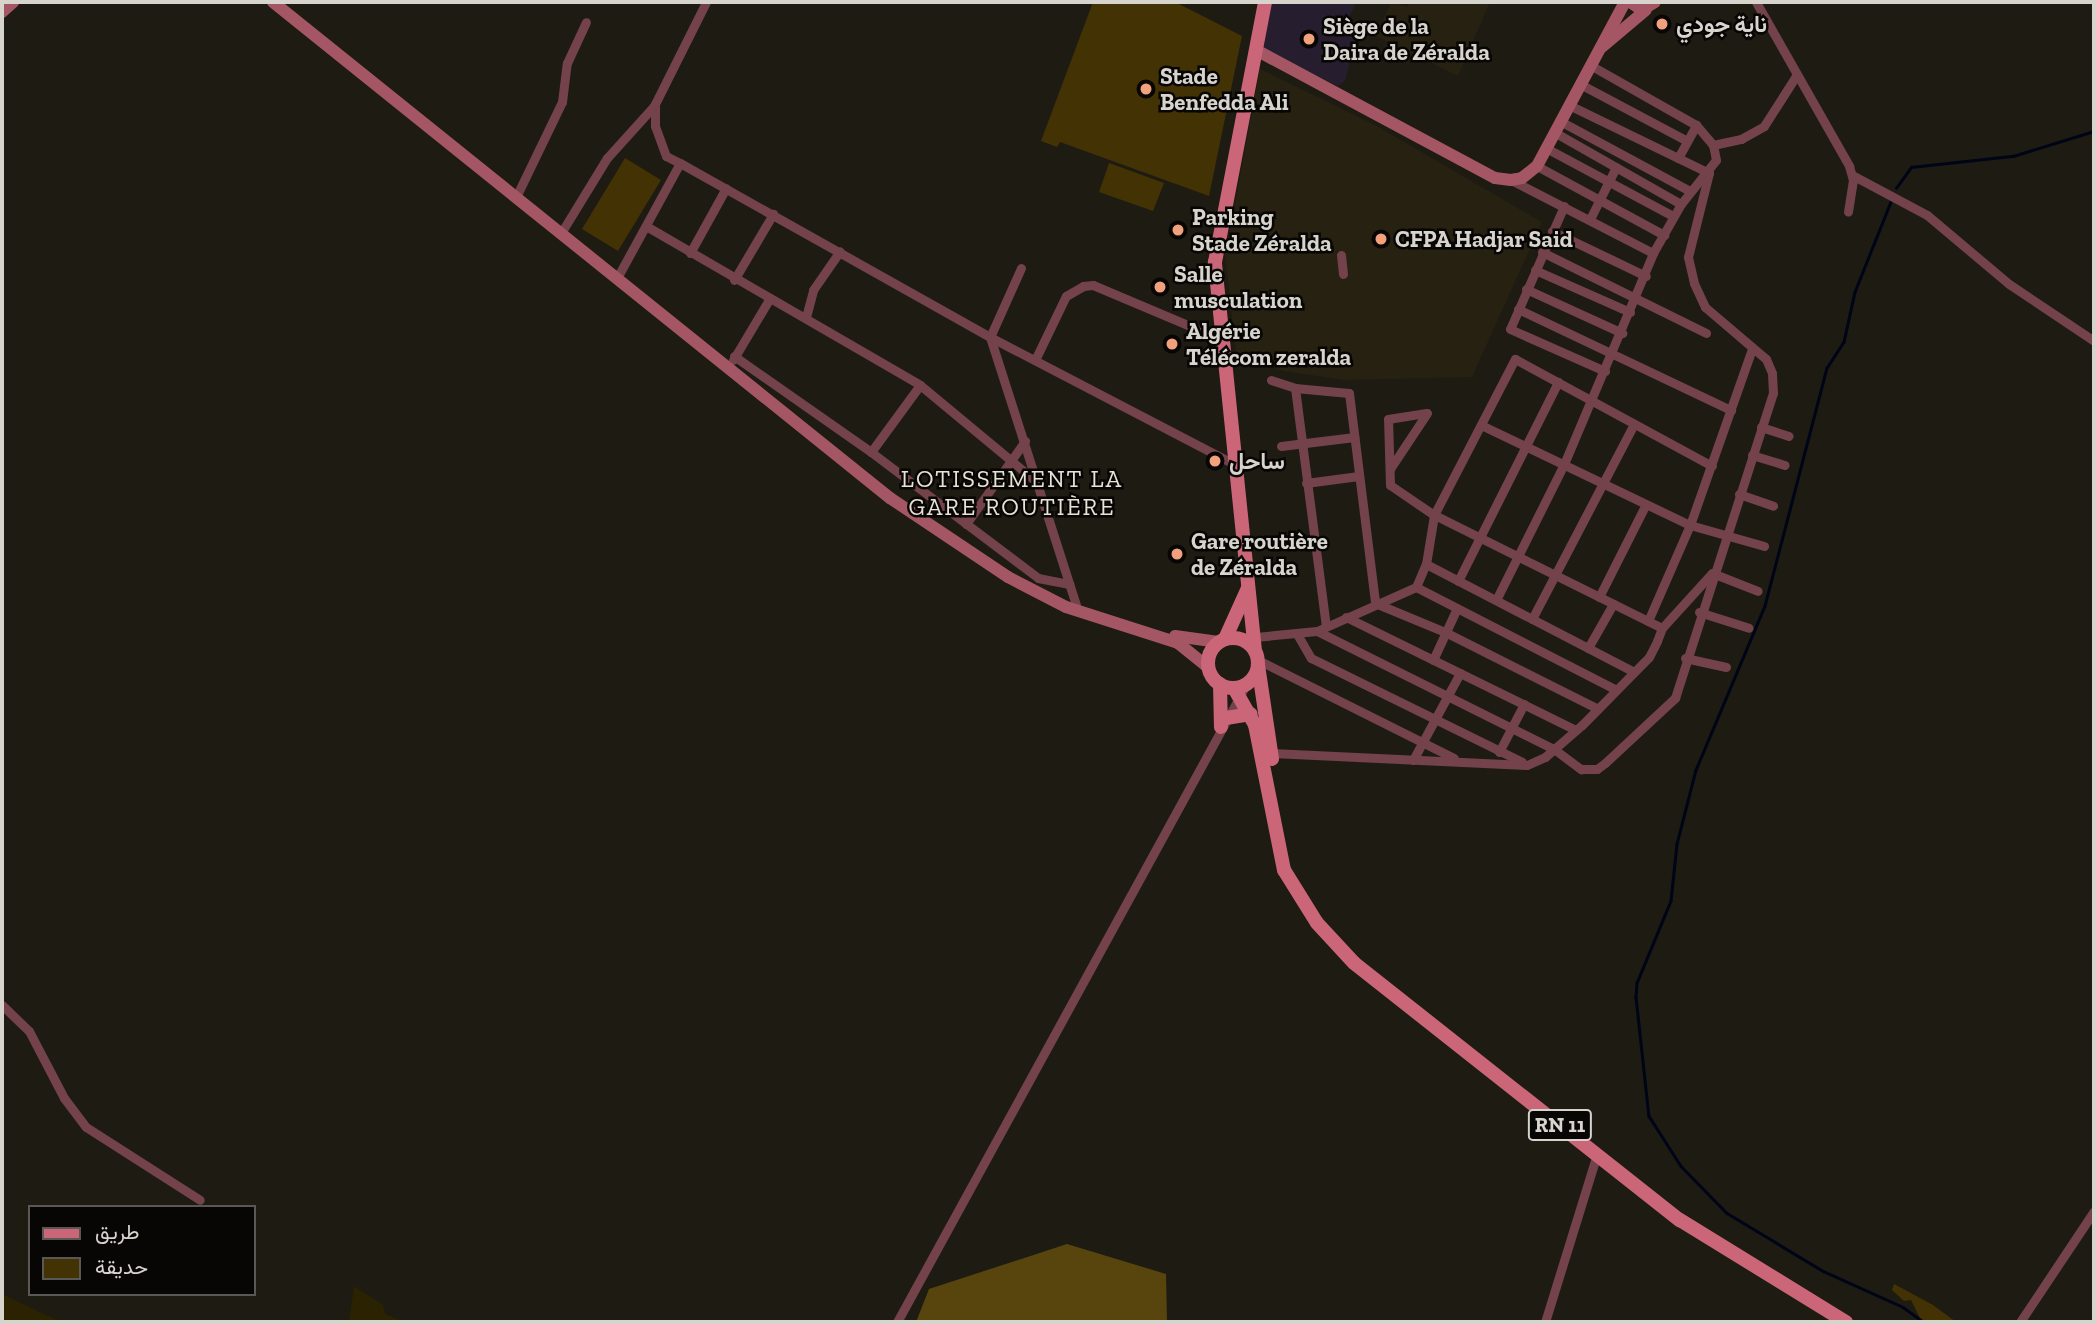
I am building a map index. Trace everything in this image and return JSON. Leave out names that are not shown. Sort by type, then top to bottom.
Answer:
[{"type":"main road","points":[[2,12],[13,2]]},
{"type":"main road","points":[[273,2],[617,278],[732,363],[890,498],[1008,577],[1054,600],[1178,643],[1235,688],[1251,715],[1281,860],[1300,897]]},
{"type":"main road","name":"RN 11","points":[[1265,2],[1219,225],[1215,262],[1234,464],[1257,653],[1283,844],[1300,897],[1354,963],[1680,1220],[1846,1322]]},
{"type":"main road","points":[[1256,50],[1495,178],[1511,180],[1522,178],[1537,166],[1597,52],[1628,2],[1654,4]]},
{"type":"main road","points":[[1597,52],[1654,4]]},
{"type":"main road","points":[[1208,667],[1210,653],[1222,640],[1249,587]]},
{"type":"main road","points":[[1054,600],[1180,637],[1222,640],[1239,638],[1257,653],[1235,688],[1223,723]]},
{"type":"main road","points":[[1223,723],[1251,715]]},
{"type":"street","points":[[561,233],[607,158],[655,104],[706,2]]},
{"type":"street","points":[[1756,2],[1796,76],[1839,143],[1852,175],[1849,212]]},
{"type":"street","points":[[516,197],[562,102],[567,63],[586,22]]},
{"type":"street","points":[[1322,629],[1554,749],[1581,769],[1597,769],[1675,698],[1699,612],[1773,393],[1772,373],[1766,359],[1705,307],[1694,283],[1688,257],[1709,173],[1716,160],[1713,145],[1696,125],[1590,65]]},
{"type":"street","points":[[1713,145],[1741,139],[1764,126],[1796,76]]},
{"type":"street","points":[[1580,84],[1688,141]]},
{"type":"street","points":[[655,104],[655,126],[666,156],[990,337],[1234,464]]},
{"type":"street","points":[[1569,105],[1709,173]]},
{"type":"street","points":[[1678,158],[1696,125]]},
{"type":"street","points":[[1557,127],[1616,167],[1682,204]]},
{"type":"street","points":[[1557,127],[1690,191]]},
{"type":"street","points":[[1546,148],[1673,216]]},
{"type":"street","points":[[617,278],[680,163]]},
{"type":"street","points":[[1537,166],[1664,235]]},
{"type":"street","points":[[1590,219],[1616,167]]},
{"type":"street","points":[[1496,600],[1516,555],[1564,464],[1646,276],[1653,253],[1690,191],[1709,173]]},
{"type":"street","points":[[1852,175],[1927,215],[2009,284],[2094,341]]},
{"type":"street","points":[[1511,180],[1653,253]]},
{"type":"street","points":[[691,253],[726,188]]},
{"type":"street","points":[[1564,206],[1510,329],[1605,371]]},
{"type":"street","points":[[734,280],[773,214]]},
{"type":"street","points":[[646,226],[734,280],[806,317],[920,385],[1038,483]]},
{"type":"street","points":[[1552,230],[1646,276]]},
{"type":"street","points":[[806,317],[813,290],[840,251]]},
{"type":"street","points":[[1542,251],[1706,333]]},
{"type":"street","points":[[1341,255],[1343,274]]},
{"type":"street","points":[[1021,268],[990,337],[1076,605]]},
{"type":"street","points":[[1535,270],[1630,313]]},
{"type":"street","points":[[1035,360],[1066,296],[1083,286],[1093,285],[1223,340]]},
{"type":"street","points":[[1526,289],[1622,332]]},
{"type":"street","points":[[770,298],[732,363],[871,452],[1038,578],[1069,584]]},
{"type":"street","points":[[1518,309],[1613,351],[1731,410]]},
{"type":"street","points":[[1648,621],[1690,525],[1752,349]]},
{"type":"street","points":[[1257,653],[1297,634],[1322,629],[1375,603],[1416,587],[1426,565],[1434,515],[1516,359],[1633,426],[1712,466]]},
{"type":"street","points":[[1271,380],[1295,388],[1349,393],[1375,603]]},
{"type":"street","points":[[1458,581],[1558,382]]},
{"type":"street","points":[[871,452],[920,385]]},
{"type":"street","points":[[1295,388],[1322,629]]},
{"type":"street","points":[[1390,469],[1427,413],[1388,419],[1390,485],[1434,515],[1662,628]]},
{"type":"street","points":[[1481,425],[1690,525],[1764,546]]},
{"type":"street","points":[[1532,619],[1633,426]]},
{"type":"street","points":[[1761,427],[1789,436]]},
{"type":"street","points":[[1281,446],[1354,437]]},
{"type":"street","points":[[966,524],[1025,441]]},
{"type":"street","points":[[1752,455],[1784,465]]},
{"type":"street","points":[[1306,483],[1359,476]]},
{"type":"street","points":[[1739,494],[1773,506]]},
{"type":"street","points":[[1599,597],[1646,504]]},
{"type":"street","points":[[1426,565],[1634,672]]},
{"type":"street","points":[[1712,573],[1758,591]]},
{"type":"street","points":[[1272,753],[1413,760],[1455,758],[1527,765],[1554,749],[1576,730],[1649,657],[1662,628],[1712,573]]},
{"type":"street","points":[[1416,587],[1616,690]]},
{"type":"street","points":[[1375,603],[1445,632],[1598,709]]},
{"type":"street","points":[[1588,648],[1613,604]]},
{"type":"street","points":[[1433,660],[1457,608]]},
{"type":"street","points":[[1699,612],[1749,628]]},
{"type":"street","points":[[1346,617],[1576,730]]},
{"type":"street","points":[[1297,634],[1311,658],[1527,765]]},
{"type":"street","points":[[1257,653],[1455,758]]},
{"type":"street","points":[[1685,658],[1726,667]]},
{"type":"street","points":[[1413,760],[1460,673]]},
{"type":"street","points":[[897,1322],[1223,723],[1235,688]]},
{"type":"street","points":[[1499,752],[1524,704]]},
{"type":"street","points":[[2,1005],[29,1031],[64,1098],[86,1127],[200,1200]]},
{"type":"street","points":[[1545,1322],[1597,1154]]},
{"type":"street","points":[[2020,1322],[2094,1211]]},
{"type":"shaded area","name":"Siège de la Daira de Zéralda","points":[[1271,2],[1356,2],[1346,25],[1358,30],[1345,81],[1338,86],[1261,48]]},
{"type":"shaded area","points":[[1391,2],[1407,7],[1409,2],[1490,2],[1458,76],[1376,36]]},
{"type":"shaded area","name":"CFPA Hadjar Said","points":[[1260,69],[1375,125],[1542,222],[1472,377],[1344,380],[1283,371],[1236,352],[1225,255]]},
{"type":"shaded area","points":[[1067,1244],[1166,1274],[1167,1322],[916,1322],[929,1289]]},
{"type":"green space","name":"Stade Benfedda Ali","points":[[1093,2],[1175,2],[1242,36],[1209,196],[1060,142],[1057,147],[1041,141]]},
{"type":"green space","points":[[625,158],[661,180],[618,251],[582,229]]},
{"type":"green space","points":[[1109,163],[1164,183],[1153,211],[1099,192]]},
{"type":"green space","points":[[1894,1284],[1933,1305],[1956,1322],[1922,1322],[1911,1300],[1904,1301],[1892,1290]]},
{"type":"sand","points":[[354,1286],[383,1305],[385,1314],[405,1322],[349,1322]]},
{"type":"sand","points":[[2,1294],[61,1322],[2,1322]]},
{"type":"waterway","points":[[1896,188],[1911,167],[2013,156],[2094,131]]},
{"type":"waterway","points":[[1891,202],[1855,292],[1844,342],[1827,368],[1765,606],[1696,770],[1677,844],[1671,901],[1637,983],[1636,997],[1649,1116],[1681,1166],[1727,1213],[1823,1271],[1903,1307],[1924,1322]]},
{"type":"place","name":"ناية جودي","points":[[1662,24]]},
{"type":"place","name":"Siège de la Daira de Zéralda","points":[[1309,39]]},
{"type":"place","name":"Stade Benfedda Ali","points":[[1146,89]]},
{"type":"place","name":"Parking Stade Zéralda","points":[[1178,230]]},
{"type":"place","name":"CFPA Hadjar Said","points":[[1381,239]]},
{"type":"place","name":"Salle musculation","points":[[1160,287]]},
{"type":"place","name":"Algérie Télécom zeralda","points":[[1172,344]]},
{"type":"place","name":"ساحل","points":[[1215,461]]},
{"type":"place","name":"Gare routière de Zéralda","points":[[1177,554]]},
{"type":"district","name":"LOTISSEMENT LA GARE ROUTIÈRE","points":[[1012,493]]}]
